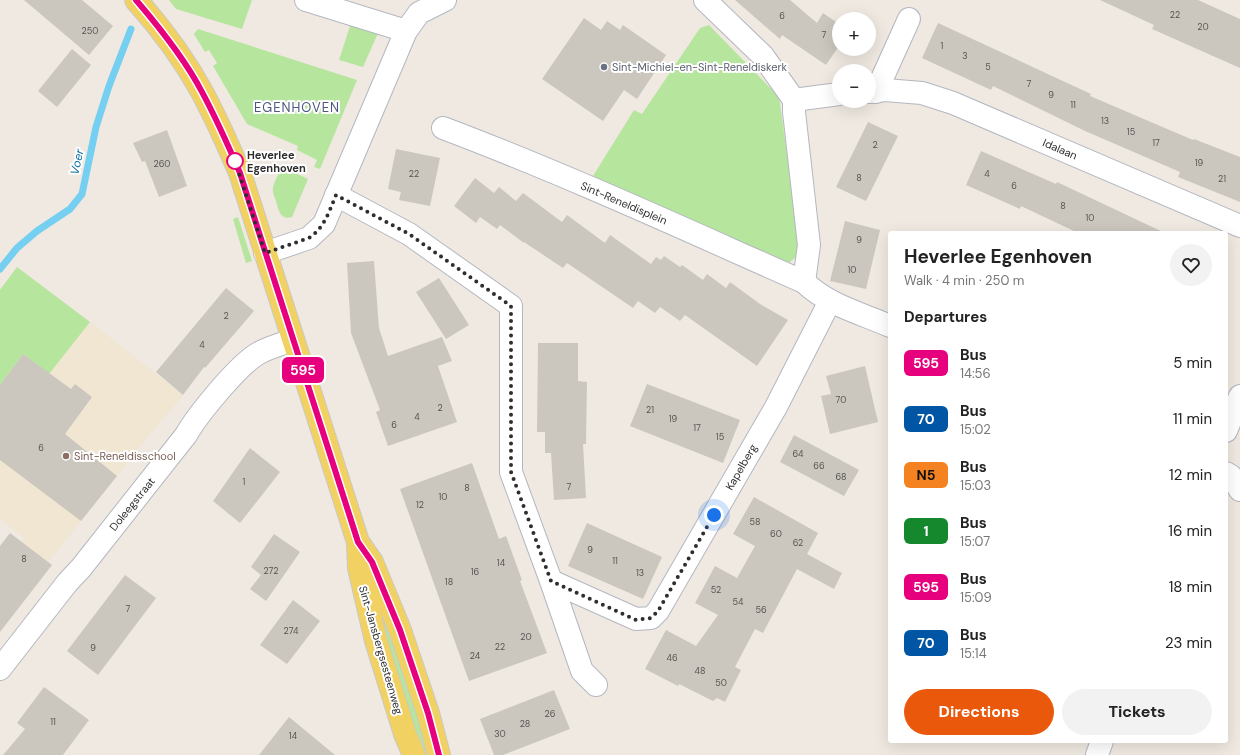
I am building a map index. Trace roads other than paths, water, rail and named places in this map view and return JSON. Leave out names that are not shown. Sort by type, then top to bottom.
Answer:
[{"type":"main road","name":"Sint-Jansbergsesteenweg","points":[[136,0],[175,49],[202,90],[240,173],[358,542],[372,562],[400,630],[428,713],[439,755]]},
{"type":"main road","name":"Sint-Jansbergsesteenweg","points":[[358,542],[358,568],[376,641],[405,734],[414,755]]},
{"type":"street","points":[[306,0],[406,31]]},
{"type":"street","points":[[265,253],[309,238],[314,235],[324,224],[406,31],[419,13],[445,0]]},
{"type":"street","points":[[705,0],[763,56],[794,100],[794,112],[809,245],[804,282]]},
{"type":"street","name":"Idalaan","points":[[876,84],[909,19]]},
{"type":"street","name":"Idalaan","points":[[876,91],[885,90],[922,93],[953,103],[1240,226]]},
{"type":"street","points":[[794,100],[832,95]]},
{"type":"street","name":"Sint-Reneldisplein","points":[[443,128],[504,151],[804,282],[816,293],[830,301],[888,325]]},
{"type":"street","points":[[336,195],[409,234],[511,306],[511,472],[582,671],[596,685]]},
{"type":"street","name":"Kapelberg","points":[[551,581],[636,620],[651,618],[658,611],[776,407],[830,301]]},
{"type":"street","name":"Doleegstraat","points":[[0,669],[186,435],[193,422],[238,371],[260,352],[294,340]]},
{"type":"street","points":[[1228,426],[1240,396]]},
{"type":"street","points":[[1228,474],[1231,476],[1240,490]]},
{"type":"street","points":[[1097,755],[1101,743]]},
{"type":"waterway","name":"Voer","points":[[0,269],[17,248],[37,231],[70,209],[82,194],[96,127],[109,86],[131,29]]},
{"type":"place","name":"Sint-Michiel-en-Sint-Reneldiskerk","points":[[604,67]]},
{"type":"place","name":"Heverlee Egenhoven","points":[[235,161]]},
{"type":"place","name":"Sint-Reneldisschool","points":[[66,456]]},
{"type":"district","name":"EGENHOVEN","points":[[297,107]]}]
